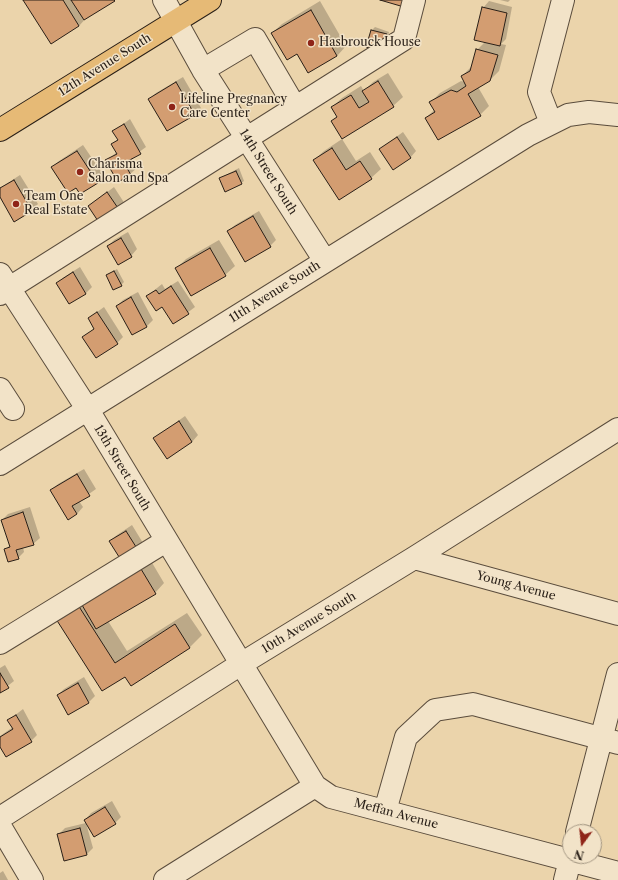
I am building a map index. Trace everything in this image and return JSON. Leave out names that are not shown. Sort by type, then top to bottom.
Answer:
[{"type":"main road","name":"12th Avenue South","points":[[0,130],[210,0]]},
{"type":"street","name":"14th Street South","points":[[164,0],[204,70],[324,261]]},
{"type":"street","points":[[3,286],[247,138],[404,39],[414,0]]},
{"type":"street","points":[[552,122],[538,92],[564,0]]},
{"type":"street","points":[[204,70],[255,39],[295,107]]},
{"type":"street","name":"11th Avenue South","points":[[0,464],[528,135],[568,115],[589,112],[618,115]]},
{"type":"street","name":"13th Street South","points":[[3,286],[88,410],[241,664]]},
{"type":"street","points":[[0,389],[13,409]]},
{"type":"street","name":"10th Avenue South","points":[[0,818],[241,664],[414,558],[618,429]]},
{"type":"street","points":[[0,643],[166,540]]},
{"type":"street","name":"Young Avenue","points":[[414,558],[618,614]]},
{"type":"street","name":"Meffan Avenue","points":[[241,664],[315,786],[331,797],[569,865],[618,873]]},
{"type":"street","points":[[580,824],[610,741],[618,674]]},
{"type":"street","points":[[384,811],[406,737],[435,710],[473,704],[610,741]]},
{"type":"street","points":[[165,880],[315,786]]},
{"type":"street","points":[[0,826],[32,880]]},
{"type":"building","points":[[23,0],[63,0],[79,26],[51,44]]},
{"type":"building","points":[[71,0],[114,0],[115,1],[84,20]]},
{"type":"building","points":[[380,0],[406,0],[404,7]]},
{"type":"building","points":[[482,7],[507,13],[500,46],[474,40]]},
{"type":"building","points":[[311,10],[337,56],[308,73],[297,54],[287,60],[271,33]]},
{"type":"building","points":[[371,30],[387,34],[382,52],[366,47]]},
{"type":"building","points":[[476,49],[498,55],[490,81],[468,94],[481,116],[438,140],[425,118],[435,112],[429,102],[451,90],[457,92],[466,86],[461,76],[470,71]]},
{"type":"building","points":[[378,81],[394,107],[342,139],[331,121],[337,117],[331,107],[351,95],[359,108],[369,102],[362,91]]},
{"type":"building","name":"Lifeline Pregnancy Care Center","points":[[176,82],[195,115],[167,131],[148,99]]},
{"type":"building","points":[[124,124],[141,154],[124,163],[131,175],[118,182],[105,160],[117,154],[111,144],[118,140],[112,131]]},
{"type":"building","points":[[397,137],[411,158],[393,170],[379,149]]},
{"type":"building","points":[[332,148],[346,170],[360,161],[372,179],[339,200],[313,160]]},
{"type":"building","points":[[77,151],[98,183],[80,194],[76,188],[68,193],[51,167]]},
{"type":"building","points":[[236,171],[242,184],[225,192],[219,178]]},
{"type":"building","name":"Team One Real Estate","points":[[14,180],[32,211],[14,222],[0,197],[0,188]]},
{"type":"building","points":[[107,192],[120,211],[100,224],[88,206]]},
{"type":"building","points":[[253,216],[271,247],[245,262],[227,231]]},
{"type":"building","points":[[121,238],[132,257],[118,265],[107,246]]},
{"type":"building","points":[[210,248],[226,276],[191,296],[175,268]]},
{"type":"building","points":[[114,271],[122,286],[113,290],[106,275]]},
{"type":"building","points":[[73,272],[86,294],[69,304],[56,283]]},
{"type":"building","points":[[171,286],[189,314],[173,324],[162,307],[156,311],[146,296],[156,290],[159,294]]},
{"type":"building","points":[[131,297],[147,327],[132,335],[116,306]]},
{"type":"building","points":[[97,312],[118,344],[96,358],[82,337],[94,329],[88,318]]},
{"type":"building","points":[[179,421],[192,442],[167,459],[153,438]]},
{"type":"building","points":[[77,474],[90,496],[72,506],[77,514],[68,520],[50,490]]},
{"type":"building","points":[[23,512],[34,545],[16,550],[19,559],[8,562],[4,549],[10,547],[1,520]]},
{"type":"building","points":[[126,531],[138,550],[121,560],[109,541]]},
{"type":"building","points":[[141,569],[156,594],[96,629],[82,605]]},
{"type":"building","points":[[78,605],[115,663],[175,624],[190,648],[131,686],[125,677],[102,691],[56,619]]},
{"type":"building","points":[[0,673],[9,688],[0,693]]},
{"type":"building","points":[[78,683],[89,703],[68,715],[57,695]]},
{"type":"building","points":[[16,715],[32,742],[6,757],[0,747],[0,737],[13,729],[7,720]]},
{"type":"building","points":[[105,807],[116,824],[94,837],[84,820]]},
{"type":"building","points":[[80,828],[87,855],[64,861],[57,834]]},
{"type":"place","name":"Hasbrouck House","points":[[311,43]]},
{"type":"place","name":"Lifeline Pregnancy Care Center","points":[[172,107]]},
{"type":"place","name":"Charisma Salon and Spa","points":[[80,172]]},
{"type":"place","name":"Team One Real Estate","points":[[16,204]]}]
